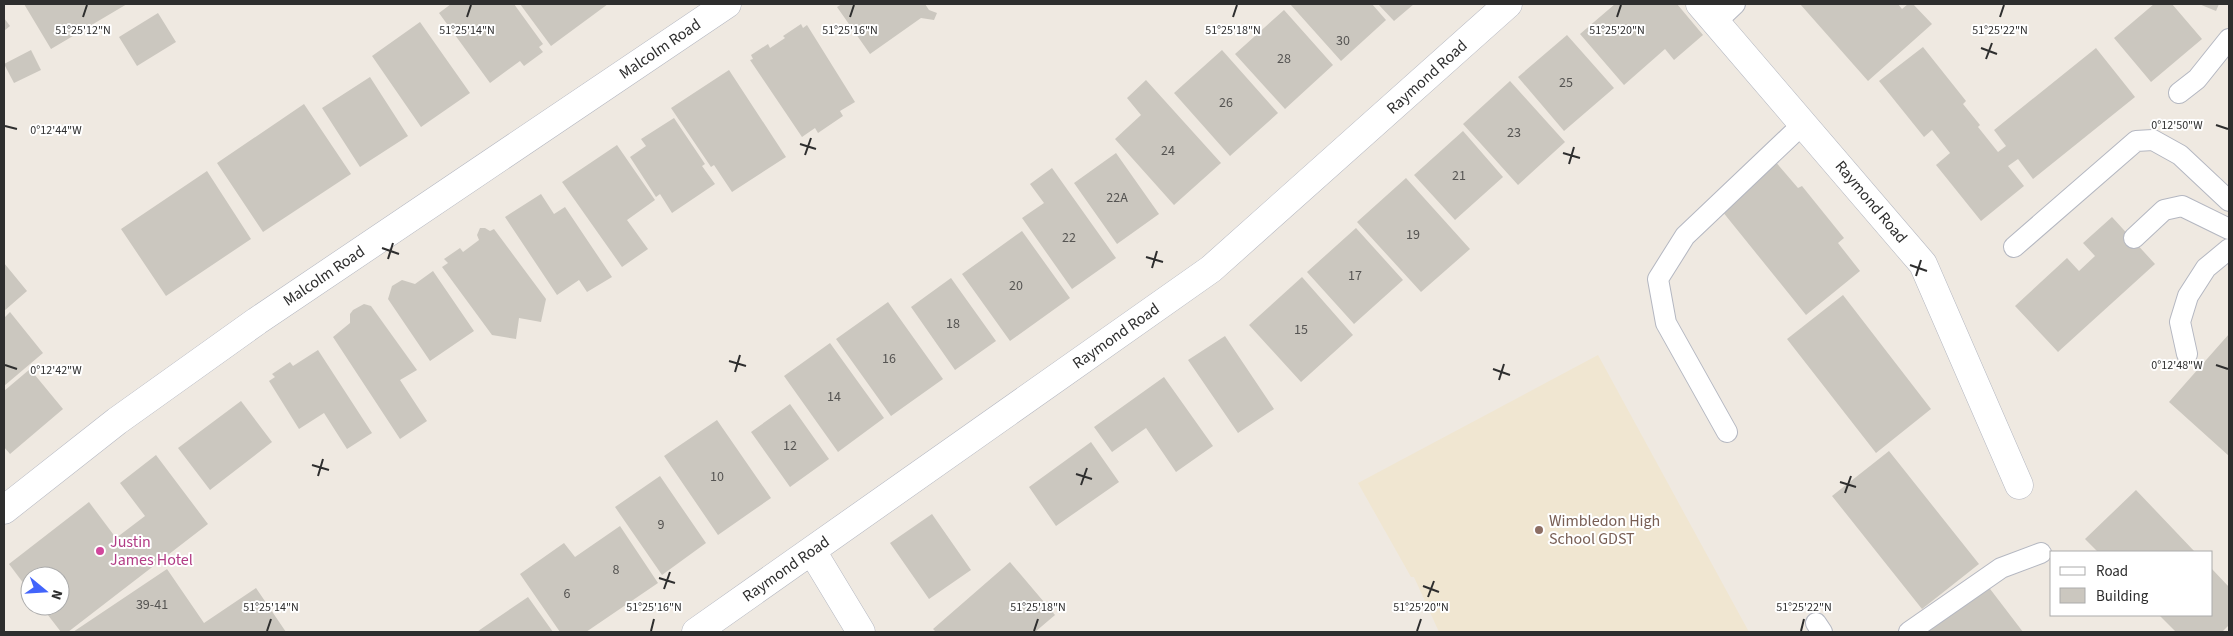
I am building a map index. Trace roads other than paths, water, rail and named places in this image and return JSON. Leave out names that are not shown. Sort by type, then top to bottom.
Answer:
[{"type":"street","name":"Malcolm Road","points":[[4,510],[117,420],[257,321],[727,4]]},
{"type":"street","name":"Raymond Road","points":[[696,632],[1211,270],[1508,4]]},
{"type":"street","name":"Raymond Road","points":[[1717,10],[1804,123],[1923,264],[2019,485]]},
{"type":"street","points":[[812,551],[861,632]]},
{"type":"lane","points":[[2179,93],[2197,79],[2229,39]]},
{"type":"lane","points":[[1727,432],[1666,323],[1658,279],[1685,236],[1804,123]]},
{"type":"lane","points":[[2014,247],[2136,141],[2153,140],[2180,155],[2229,200]]},
{"type":"lane","points":[[2134,238],[2164,210],[2182,206],[2229,229]]},
{"type":"lane","points":[[2187,354],[2180,322],[2188,296],[2206,268],[2229,249]]},
{"type":"lane","points":[[1909,632],[2001,568],[2042,553]]},
{"type":"place","name":"Wimbledon High School GDST","points":[[1539,530]]},
{"type":"place","name":"Justin James Hotel","points":[[100,551]]}]
